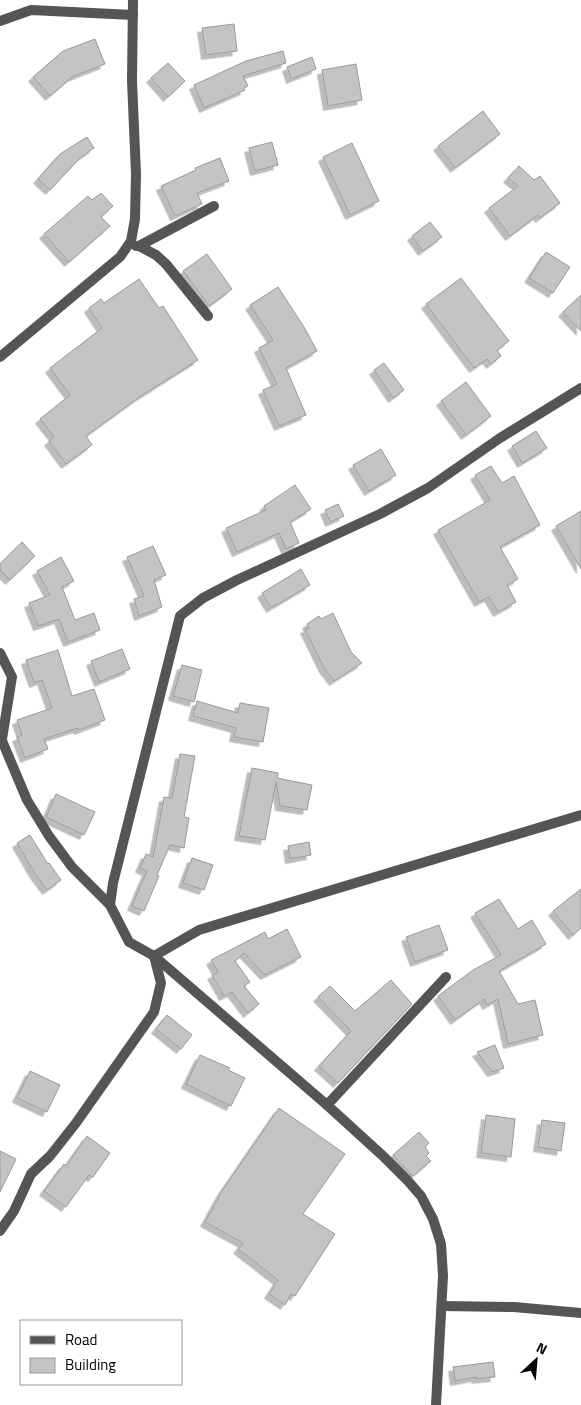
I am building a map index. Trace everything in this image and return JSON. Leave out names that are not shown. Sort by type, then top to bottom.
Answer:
[{"type":"street","points":[[0,358],[120,257],[128,246],[135,219],[136,174],[132,81],[133,0]]},
{"type":"street","points":[[0,21],[31,10],[133,15]]},
{"type":"street","points":[[128,246],[140,246],[214,206]]},
{"type":"street","points":[[140,246],[156,255],[166,264],[208,316]]},
{"type":"street","points":[[110,905],[113,883],[180,616],[203,598],[237,580],[380,514],[428,488],[500,438],[581,388]]},
{"type":"street","points":[[0,653],[12,677],[1,738],[27,800],[49,836],[72,867],[110,905],[129,942],[154,956],[327,1105],[383,1156],[421,1196],[433,1220],[441,1244],[443,1276],[436,1405]]},
{"type":"street","points":[[154,956],[199,930],[581,815]]},
{"type":"street","points":[[0,1231],[14,1211],[31,1174],[50,1156],[71,1130],[154,1012],[161,983],[154,956]]},
{"type":"street","points":[[327,1105],[446,977]]},
{"type":"street","points":[[442,1306],[514,1307],[581,1313]]},
{"type":"building","points":[[234,24],[237,51],[206,55],[202,28]]},
{"type":"building","points":[[95,39],[105,64],[72,77],[50,96],[33,77],[63,51]]},
{"type":"building","points":[[283,51],[286,63],[243,76],[248,86],[244,88],[245,90],[204,108],[194,85],[246,61]]},
{"type":"building","points":[[312,57],[316,69],[291,79],[287,67]]},
{"type":"building","points":[[168,63],[185,81],[168,97],[151,78]]},
{"type":"building","points":[[356,64],[362,100],[328,106],[322,70]]},
{"type":"building","points":[[483,111],[500,134],[455,168],[438,146]]},
{"type":"building","points":[[87,137],[94,148],[80,158],[50,190],[38,179],[60,154]]},
{"type":"building","points":[[272,142],[278,165],[255,171],[249,148]]},
{"type":"building","points":[[352,143],[379,201],[350,215],[323,157]]},
{"type":"building","points":[[220,158],[229,181],[197,193],[202,204],[175,216],[161,186],[196,170],[195,168]]},
{"type":"building","points":[[519,166],[534,180],[540,176],[560,203],[540,218],[538,215],[510,236],[489,208],[518,186],[508,178]]},
{"type":"building","points":[[101,193],[113,206],[101,217],[110,226],[69,262],[44,234],[88,196],[92,200]]},
{"type":"building","points":[[430,222],[442,237],[423,251],[412,236]]},
{"type":"building","points":[[546,252],[570,267],[553,293],[529,278]]},
{"type":"building","points":[[207,254],[232,289],[209,306],[183,271]]},
{"type":"building","points":[[461,278],[509,341],[497,350],[501,356],[491,364],[487,359],[474,368],[426,304]]},
{"type":"building","points":[[139,279],[159,308],[163,306],[198,360],[138,398],[86,436],[92,445],[66,464],[49,441],[54,437],[40,419],[70,395],[50,368],[102,328],[89,308],[101,299],[104,303]]},
{"type":"building","points":[[278,287],[317,351],[286,368],[306,415],[279,426],[263,390],[277,384],[259,348],[273,340],[250,305]]},
{"type":"building","points":[[581,295],[581,331],[563,312]]},
{"type":"building","points":[[384,363],[404,390],[393,398],[374,370]]},
{"type":"building","points":[[466,382],[491,416],[466,435],[441,401]]},
{"type":"building","points":[[536,431],[547,448],[522,463],[512,446]]},
{"type":"building","points":[[381,449],[396,475],[369,491],[353,465]]},
{"type":"building","points":[[491,466],[502,483],[514,476],[540,525],[500,547],[518,579],[507,585],[516,602],[498,612],[489,597],[479,602],[438,530],[490,500],[475,475]]},
{"type":"building","points":[[295,485],[311,509],[290,522],[299,543],[286,549],[279,533],[237,552],[226,528],[266,510],[264,506]]},
{"type":"building","points":[[338,504],[344,516],[330,522],[325,510]]},
{"type":"building","points":[[581,511],[581,569],[556,526]]},
{"type":"building","points":[[22,542],[35,556],[10,580],[0,570],[0,564]]},
{"type":"building","points":[[153,546],[166,575],[154,580],[162,607],[139,616],[134,599],[144,596],[127,557]]},
{"type":"building","points":[[61,557],[74,581],[62,587],[75,620],[94,613],[100,630],[68,642],[59,619],[38,626],[29,603],[50,595],[37,571]]},
{"type":"building","points":[[301,569],[310,585],[271,608],[262,593]]},
{"type":"building","points":[[333,613],[351,652],[362,663],[334,681],[324,668],[305,629],[309,628],[307,624],[319,616],[321,619]]},
{"type":"building","points":[[122,649],[130,669],[99,682],[91,661]]},
{"type":"building","points":[[58,650],[72,696],[94,689],[105,720],[79,730],[78,728],[44,739],[48,749],[25,758],[17,737],[22,735],[17,720],[52,708],[42,680],[34,683],[26,660]]},
{"type":"building","points":[[182,665],[202,670],[194,702],[173,696]]},
{"type":"building","points":[[197,701],[238,713],[240,703],[269,708],[263,742],[234,737],[236,728],[193,716]]},
{"type":"building","points":[[180,754],[195,756],[184,817],[189,818],[184,848],[170,845],[144,911],[132,906],[147,871],[140,868],[146,854],[153,857],[164,797],[172,798]]},
{"type":"building","points":[[252,768],[278,773],[277,778],[312,785],[307,810],[280,806],[276,782],[265,840],[239,836]]},
{"type":"building","points":[[56,794],[95,812],[84,835],[46,817]]},
{"type":"building","points":[[30,835],[48,864],[61,880],[47,890],[35,874],[17,843]]},
{"type":"building","points":[[309,842],[311,855],[290,859],[288,846]]},
{"type":"building","points":[[192,858],[213,865],[204,890],[183,883]]},
{"type":"building","points":[[581,889],[581,928],[573,935],[553,911]]},
{"type":"building","points":[[499,899],[518,929],[532,920],[546,944],[499,971],[518,1004],[535,1000],[543,1035],[508,1044],[498,999],[487,1005],[484,999],[455,1020],[438,996],[473,970],[501,955],[475,913]]},
{"type":"building","points":[[439,925],[448,950],[415,962],[406,937]]},
{"type":"building","points":[[287,929],[301,957],[265,975],[244,953],[235,961],[250,982],[244,986],[259,1004],[248,1013],[232,992],[224,996],[212,975],[218,972],[211,960],[265,932],[268,939]]},
{"type":"building","points":[[391,980],[412,1004],[338,1083],[319,1066],[351,1031],[318,997],[330,986],[355,1011]]},
{"type":"building","points":[[167,1015],[192,1035],[181,1049],[156,1029]]},
{"type":"building","points":[[495,1045],[504,1068],[492,1072],[477,1052]]},
{"type":"building","points":[[200,1055],[230,1068],[228,1070],[245,1078],[231,1106],[186,1084]]},
{"type":"building","points":[[30,1071],[60,1085],[47,1112],[17,1098]]},
{"type":"building","points":[[279,1108],[345,1154],[303,1214],[335,1234],[295,1296],[291,1294],[285,1305],[269,1294],[278,1280],[238,1249],[243,1243],[205,1222],[222,1191]]},
{"type":"building","points":[[486,1115],[515,1119],[511,1157],[481,1153]]},
{"type":"building","points":[[542,1120],[565,1123],[561,1151],[538,1147]]},
{"type":"building","points":[[419,1132],[429,1143],[425,1147],[429,1153],[426,1156],[431,1161],[413,1176],[393,1155]]},
{"type":"building","points":[[87,1136],[110,1153],[93,1177],[89,1175],[66,1207],[44,1191],[64,1164],[66,1166]]},
{"type":"building","points":[[0,1151],[16,1159],[0,1192]]},
{"type":"building","points":[[493,1362],[495,1377],[476,1379],[476,1377],[455,1381],[453,1367]]}]
